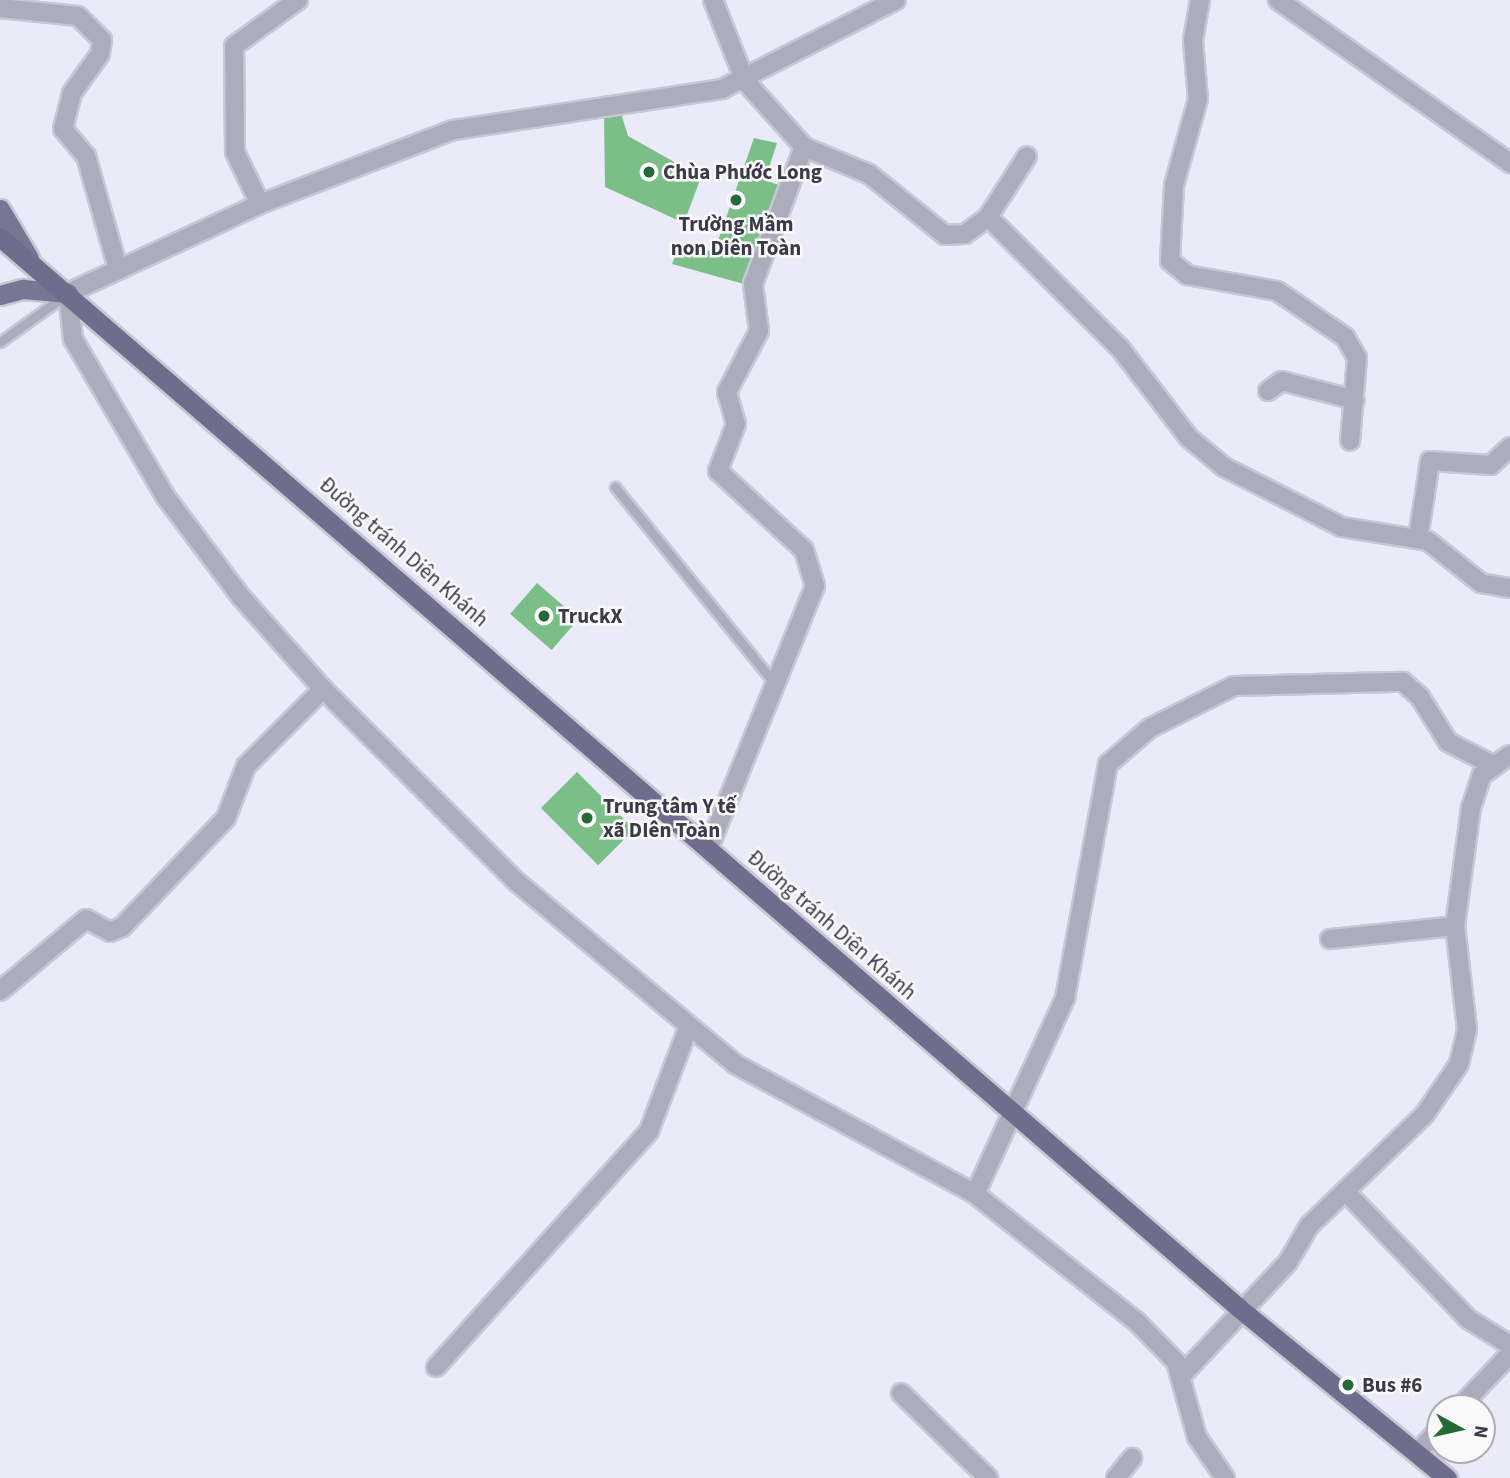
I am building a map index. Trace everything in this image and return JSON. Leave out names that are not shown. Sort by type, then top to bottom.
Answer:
[{"type":"highway","name":"Đường tránh Diên Khánh","points":[[0,237],[709,847],[1239,1308],[1447,1478]]},
{"type":"main road","points":[[0,209],[38,270]]},
{"type":"main road","points":[[0,295],[23,289],[68,293]]},
{"type":"street","points":[[260,204],[235,152],[234,46],[298,0]]},
{"type":"street","points":[[713,0],[745,81],[804,147],[869,174],[945,234],[965,234],[988,217],[1027,156]]},
{"type":"street","points":[[896,0],[745,81],[453,131],[260,204],[68,293],[78,350],[164,496],[323,689],[517,883],[687,1031],[787,1098],[975,1194],[1147,1331],[1181,1376],[1196,1437],[1225,1478]]},
{"type":"street","points":[[1200,0],[1193,40],[1198,99],[1174,185],[1170,261],[1187,275],[1277,291],[1300,303],[1352,347],[1355,400],[1350,441]]},
{"type":"street","points":[[1278,0],[1510,163]]},
{"type":"street","points":[[0,8],[78,16],[102,40],[100,54],[72,93],[63,129],[86,156],[118,269]]},
{"type":"street","points":[[709,847],[726,818],[772,680],[811,601],[816,572],[804,550],[718,471],[736,424],[729,386],[759,331],[753,284],[804,147]]},
{"type":"street","points":[[988,217],[1120,348],[1189,438],[1224,467],[1342,527],[1418,538],[1481,583],[1510,588]]},
{"type":"street","points":[[1268,391],[1282,381],[1355,400]]},
{"type":"street","points":[[1418,538],[1430,460],[1491,465],[1510,447]]},
{"type":"street","points":[[975,1194],[1014,1115],[1065,998],[1108,764],[1150,728],[1234,685],[1403,682],[1420,697],[1448,742],[1493,765]]},
{"type":"street","points":[[0,991],[86,919],[110,932],[122,928],[226,818],[246,766],[323,689]]},
{"type":"street","points":[[1181,1376],[1239,1308],[1288,1262],[1309,1226],[1425,1114],[1459,1064],[1467,1029],[1455,926],[1474,789],[1493,765],[1510,755]]},
{"type":"street","points":[[1330,939],[1455,926]]},
{"type":"street","points":[[436,1367],[649,1131],[687,1031]]},
{"type":"street","points":[[1345,1191],[1468,1319],[1510,1345]]},
{"type":"street","points":[[1472,1394],[1510,1354]]},
{"type":"street","points":[[901,1393],[988,1478]]},
{"type":"street","points":[[1418,1452],[1426,1443]]},
{"type":"street","points":[[1116,1478],[1132,1458]]},
{"type":"lane","points":[[0,342],[68,293]]},
{"type":"lane","points":[[615,487],[772,680]]},
{"type":"building","name":"Chùa Phước Long","points":[[621,113],[628,136],[701,177],[684,223],[605,187],[604,115]]},
{"type":"building","points":[[754,138],[777,143],[765,180],[779,185],[744,284],[672,264],[680,243],[714,252]]},
{"type":"building","name":"TruckX","points":[[537,583],[579,619],[552,650],[510,614]]},
{"type":"building","name":"Trung tâm Y tế xã DIên Toàn","points":[[577,772],[634,829],[598,865],[541,808]]},
{"type":"place","name":"Chùa Phước Long","points":[[649,172]]},
{"type":"place","name":"Trường Mầm non Diên Toàn","points":[[736,200]]},
{"type":"place","name":"TruckX","points":[[544,616]]},
{"type":"place","name":"Trung tâm Y tế xã DIên Toàn","points":[[587,818]]},
{"type":"place","name":"Bus #6","points":[[1348,1385]]}]
